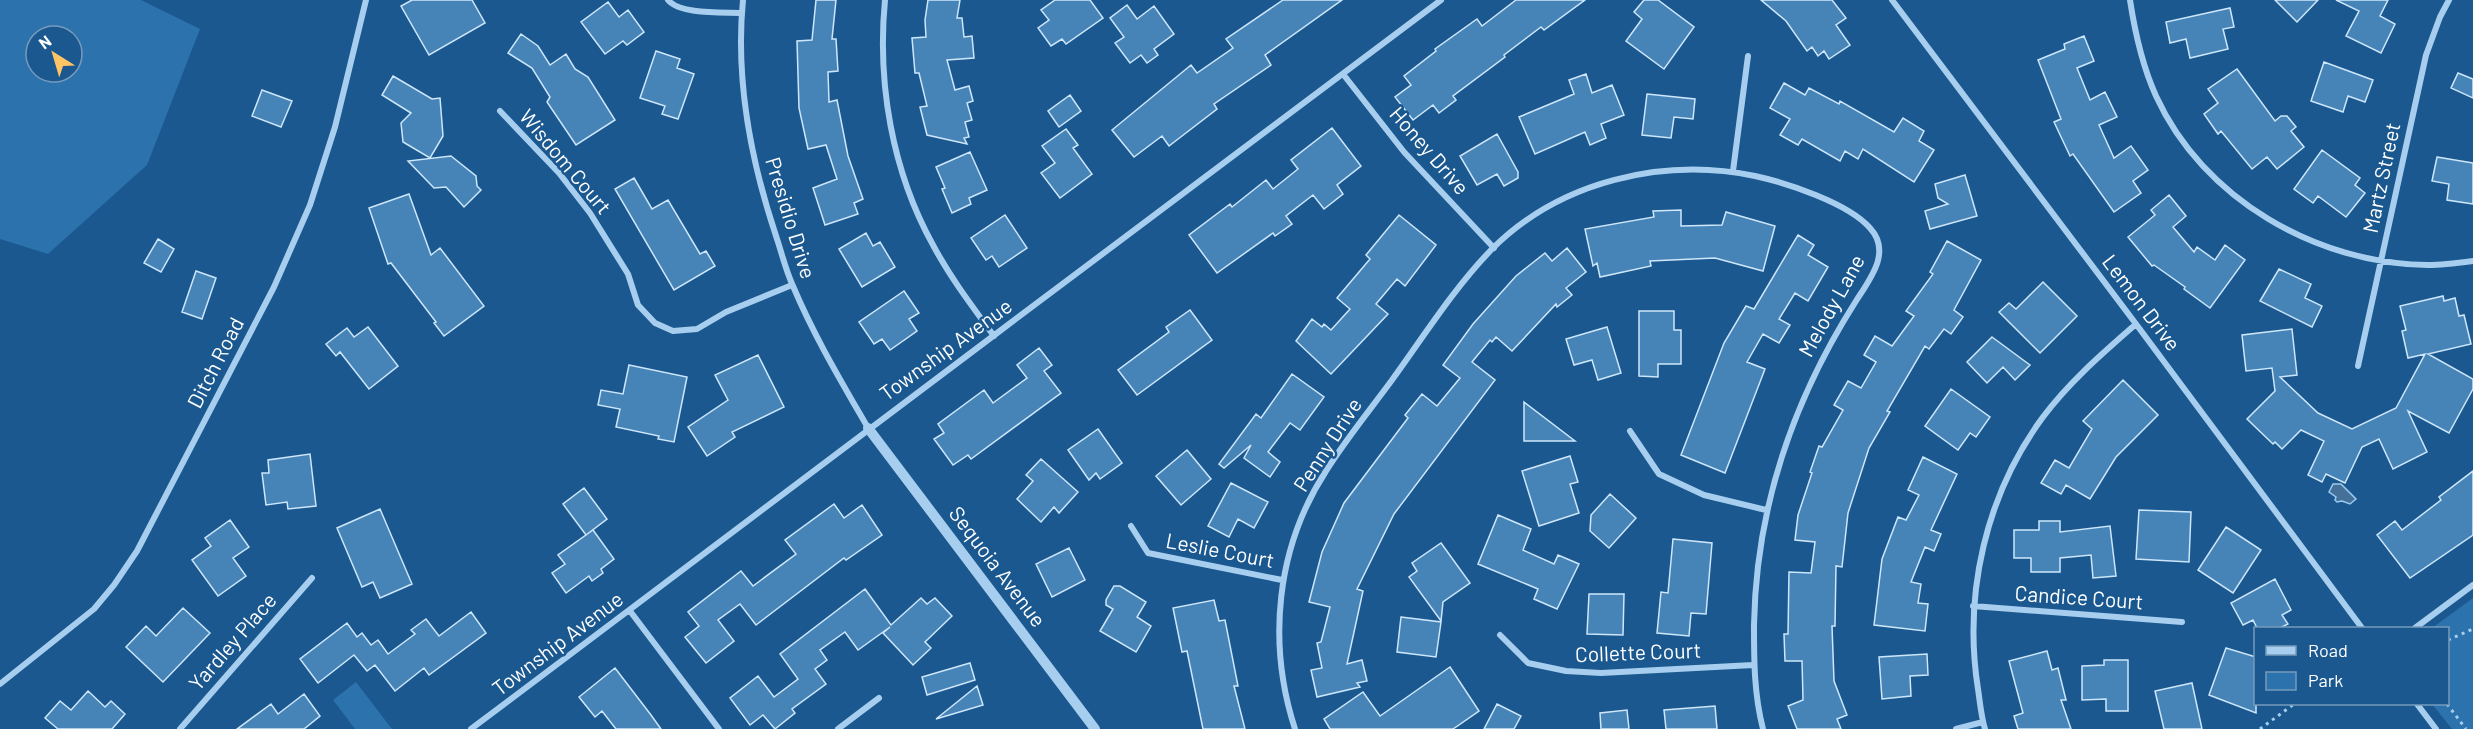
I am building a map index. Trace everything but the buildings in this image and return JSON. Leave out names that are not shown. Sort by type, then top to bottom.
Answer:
[{"type":"street","name":"Ditch Road","points":[[0,684],[94,609],[114,585],[143,541],[274,287],[310,205],[335,127],[366,0]]},
{"type":"street","points":[[668,0],[672,5],[686,10],[742,13]]},
{"type":"street","name":"Presidio Drive","points":[[743,0],[742,76],[750,138],[763,198],[792,285],[826,357],[868,428]]},
{"type":"street","points":[[885,0],[882,29],[885,89],[894,142],[911,198],[932,243],[953,280],[994,336]]},
{"type":"street","name":"Township Avenue","points":[[471,729],[630,611],[868,428],[1441,0]]},
{"type":"street","name":"Lemon Drive","points":[[1892,0],[2361,627]]},
{"type":"street","points":[[2130,0],[2137,44],[2157,97],[2186,145],[2222,185],[2269,221],[2326,248],[2381,261],[2428,265],[2473,261]]},
{"type":"street","name":"Martz Street","points":[[2358,366],[2426,55],[2449,0]]},
{"type":"street","points":[[1733,171],[1748,56]]},
{"type":"street","name":"Honey Drive","points":[[1343,74],[1404,152],[1494,248]]},
{"type":"street","name":"Wisdom Court","points":[[500,111],[559,173],[590,213],[628,274],[638,305],[655,323],[673,331],[698,329],[726,312],[792,285]]},
{"type":"street","name":"Melody Lane","points":[[1494,248],[1519,226],[1576,193],[1640,173],[1672,169],[1733,171],[1780,181],[1824,198],[1866,223],[1875,234],[1879,247],[1879,261],[1810,381],[1786,439],[1766,510],[1755,585],[1754,665],[1757,706],[1763,729]]},
{"type":"street","name":"Penny Drive","points":[[1295,729],[1281,675],[1278,641],[1282,580],[1298,524],[1325,472],[1459,287],[1494,248]]},
{"type":"street","points":[[1956,729],[1984,725],[1973,661],[1973,606],[1988,528],[2004,486],[2022,450],[2043,417],[2069,385],[2136,324]]},
{"type":"street","name":"Sequoia Avenue","points":[[868,428],[1095,729]]},
{"type":"street","points":[[1630,431],[1659,474],[1704,495],[1766,510]]},
{"type":"street","name":"Leslie Court","points":[[1131,526],[1148,553],[1282,580]]},
{"type":"street","name":"Yardley Place","points":[[180,729],[312,578]]},
{"type":"street","points":[[2416,627],[2473,585]]},
{"type":"street","name":"Candice Court","points":[[1973,606],[2182,622]]},
{"type":"street","points":[[630,611],[719,729]]},
{"type":"street","name":"Collette Court","points":[[1500,635],[1528,663],[1566,671],[1601,673],[1754,665]]},
{"type":"street","points":[[838,729],[879,698]]},
{"type":"street","points":[[2418,705],[2436,729]]},
{"type":"path","points":[[2449,640],[2473,629]]},
{"type":"path","points":[[2260,729],[2293,705]]},
{"type":"path","points":[[2448,705],[2466,729]]},
{"type":"green space","points":[[0,0],[141,0],[200,29],[147,165],[48,254],[0,239]]},
{"type":"green space","points":[[2473,598],[2473,729],[2452,729],[2433,705],[2449,705],[2449,627],[2433,627]]},
{"type":"green space","points":[[356,682],[392,729],[355,729],[333,700]]},
{"type":"shaded area","points":[[2333,484],[2341,484],[2356,499],[2350,504],[2337,502],[2336,497],[2329,492]]}]
